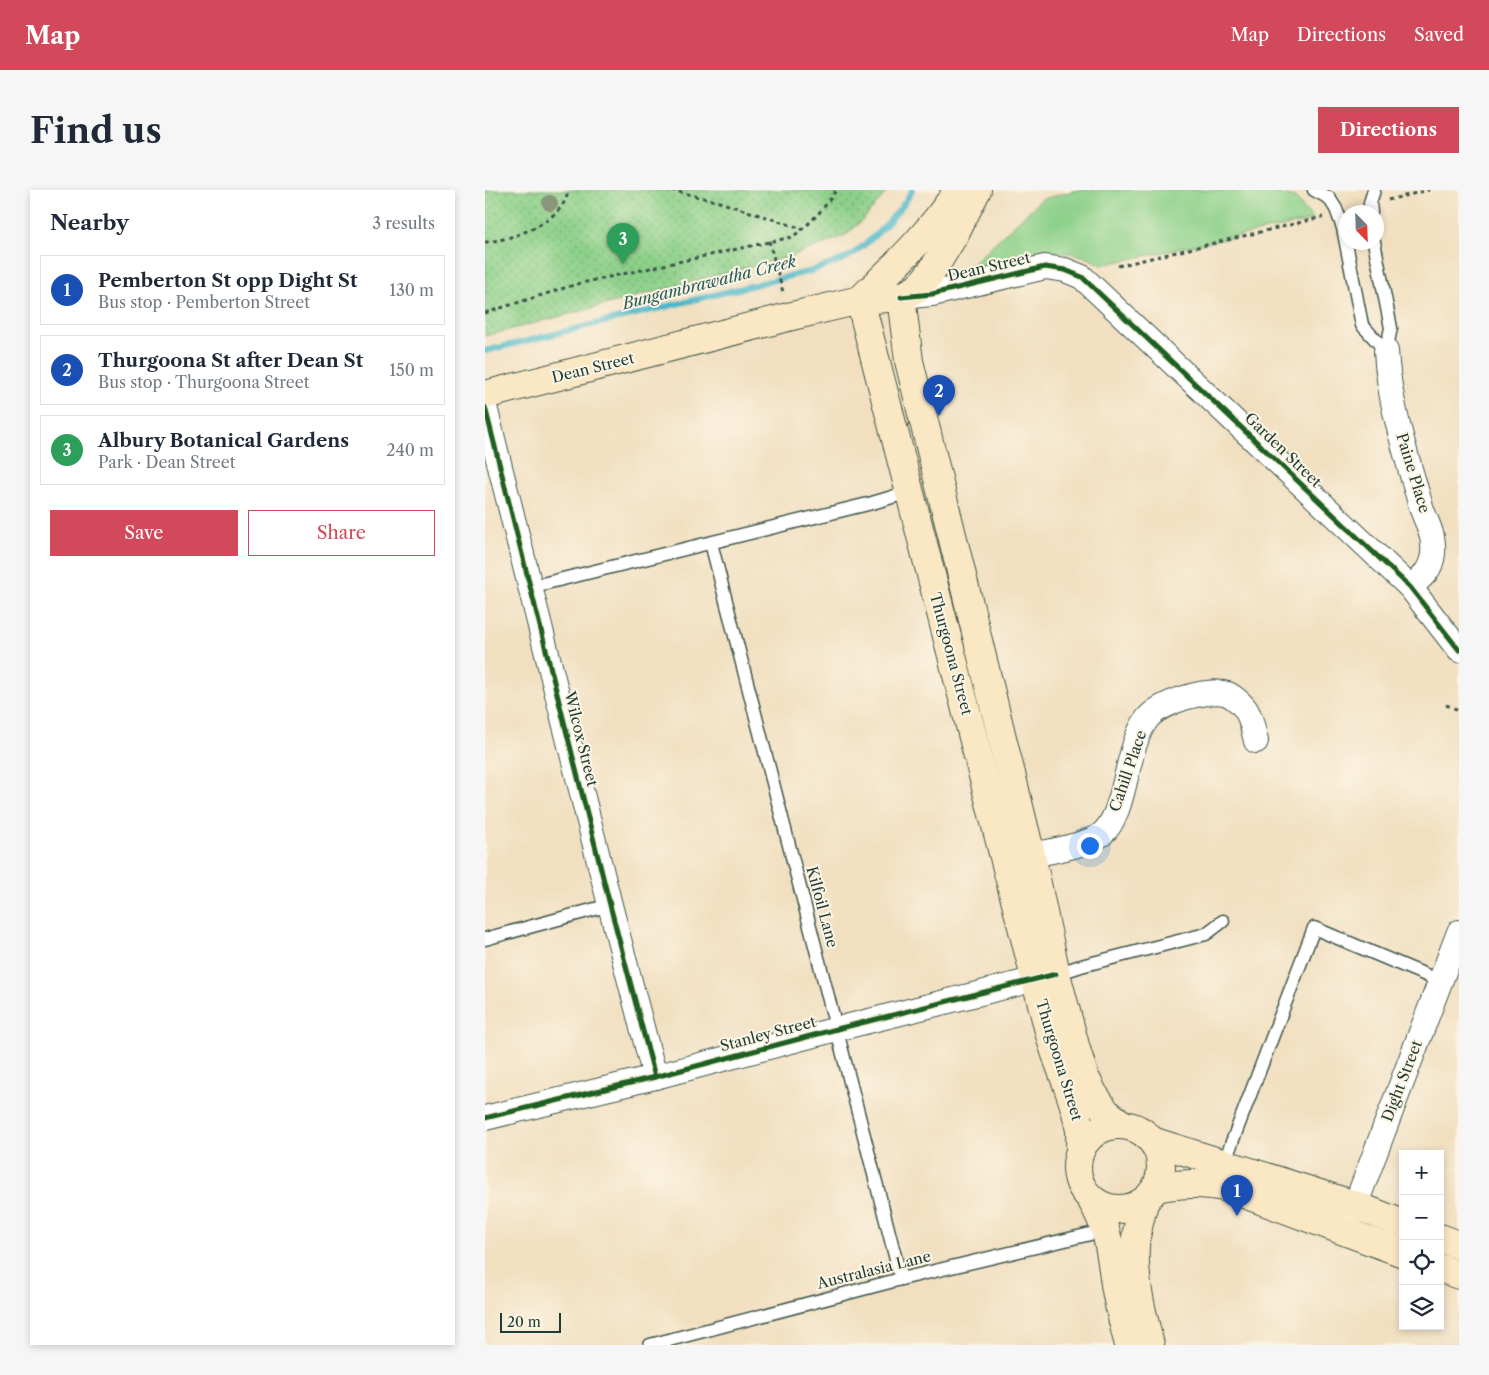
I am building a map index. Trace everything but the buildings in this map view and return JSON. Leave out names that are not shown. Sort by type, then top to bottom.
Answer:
[{"type":"main road","points":[[860,300],[938,220],[958,190]]},
{"type":"main road","points":[[901,297],[919,288],[932,271],[951,242],[977,190]]},
{"type":"main road","name":"Dean Street","points":[[485,395],[792,316],[860,300],[901,297]]},
{"type":"main road","name":"Thurgoona Street","points":[[901,297],[909,361],[939,484],[1018,858],[1046,977],[1055,1054],[1076,1109],[1080,1128],[1080,1149]]},
{"type":"main road","name":"Thurgoona Street","points":[[860,300],[909,492],[1018,858]]},
{"type":"main road","points":[[909,492],[939,484]]},
{"type":"main road","name":"Thurgoona Street","points":[[1046,977],[1084,1075],[1093,1093],[1106,1112],[1123,1125]]},
{"type":"main road","points":[[1129,1345],[1118,1301],[1107,1230],[1100,1213],[1083,1189],[1078,1177],[1077,1164],[1080,1149],[1096,1132],[1109,1126],[1123,1125],[1144,1133],[1153,1141],[1159,1152],[1161,1164],[1160,1177],[1150,1194],[1135,1245],[1138,1289],[1150,1345]]},
{"type":"main road","points":[[1153,1141],[1355,1205],[1399,1222]]},
{"type":"main road","points":[[1091,1199],[1113,1209],[1124,1209],[1135,1206],[1150,1194],[1172,1185],[1212,1184],[1229,1188],[1399,1251]]},
{"type":"main road","points":[[1444,1239],[1459,1245]]},
{"type":"main road","points":[[1444,1269],[1459,1275]]},
{"type":"street","name":"Dean Street","points":[[901,297],[932,294],[1045,267],[1065,270],[1082,277]]},
{"type":"street","name":"Garden Street","points":[[1082,277],[1410,587],[1459,649]]},
{"type":"street","name":"Paine Place","points":[[1386,351],[1387,372],[1401,434],[1421,510],[1428,522],[1433,537],[1433,555],[1427,572],[1410,587]]},
{"type":"street","name":"Wilcox Street","points":[[485,407],[655,1077]]},
{"type":"street","name":"Cahill Place","points":[[1018,858],[1091,840],[1105,831],[1114,816],[1121,796],[1139,733],[1146,720],[1156,710],[1173,702],[1204,694],[1228,694],[1248,712],[1256,741]]},
{"type":"street","name":"Dight Street","points":[[1345,1230],[1459,932]]},
{"type":"street","name":"Stanley Street","points":[[485,1118],[655,1077],[1046,977]]},
{"type":"lane","points":[[1314,190],[1329,198],[1336,209],[1343,228],[1362,325],[1386,351]]},
{"type":"lane","name":"Paine Place","points":[[1376,250],[1391,328],[1386,351]]},
{"type":"lane","points":[[530,587],[873,503],[909,492]]},
{"type":"lane","name":"Kilfoil Lane","points":[[711,543],[901,1279]]},
{"type":"lane","points":[[485,939],[610,905]]},
{"type":"lane","points":[[1046,977],[1081,966],[1206,934],[1223,921]]},
{"type":"lane","points":[[1224,1163],[1314,928],[1440,980]]},
{"type":"lane","name":"Australasia Lane","points":[[651,1345],[901,1279],[1107,1230]]},
{"type":"path","points":[[485,242],[497,242],[541,224],[556,213],[568,195],[568,190]]},
{"type":"path","points":[[671,190],[716,201],[804,229]]},
{"type":"path","points":[[485,313],[577,284],[792,237],[804,229],[829,200],[835,190]]},
{"type":"path","points":[[1373,194],[1387,201],[1429,190]]},
{"type":"path","points":[[1118,266],[1318,218]]},
{"type":"path","points":[[769,241],[783,292]]},
{"type":"path","points":[[1446,705],[1459,710]]},
{"type":"green space","points":[[485,190],[888,190],[865,218],[846,235],[792,256],[485,336]]},
{"type":"green space","points":[[1077,190],[1262,190],[1295,198],[1314,220],[1102,265],[1076,254],[1050,253],[1001,264],[958,277],[1042,199]]},
{"type":"waterway","name":"Bungambrawatha Creek","points":[[485,351],[811,271],[834,263],[854,253],[878,233],[902,206],[912,190]]},
{"type":"cycle path","points":[[901,297],[932,294],[1045,267],[1065,270],[1082,277],[1410,587],[1459,650]]},
{"type":"cycle path","points":[[485,407],[655,1077]]},
{"type":"cycle path","points":[[485,1118],[655,1077],[1056,974]]},
{"type":"place","name":"Albury Botanical Gardens","points":[[623,264]]},
{"type":"place","name":"Thurgoona St after Dean St","points":[[939,416]]},
{"type":"place","name":"Pemberton St opp Dight St","points":[[1237,1216]]}]
